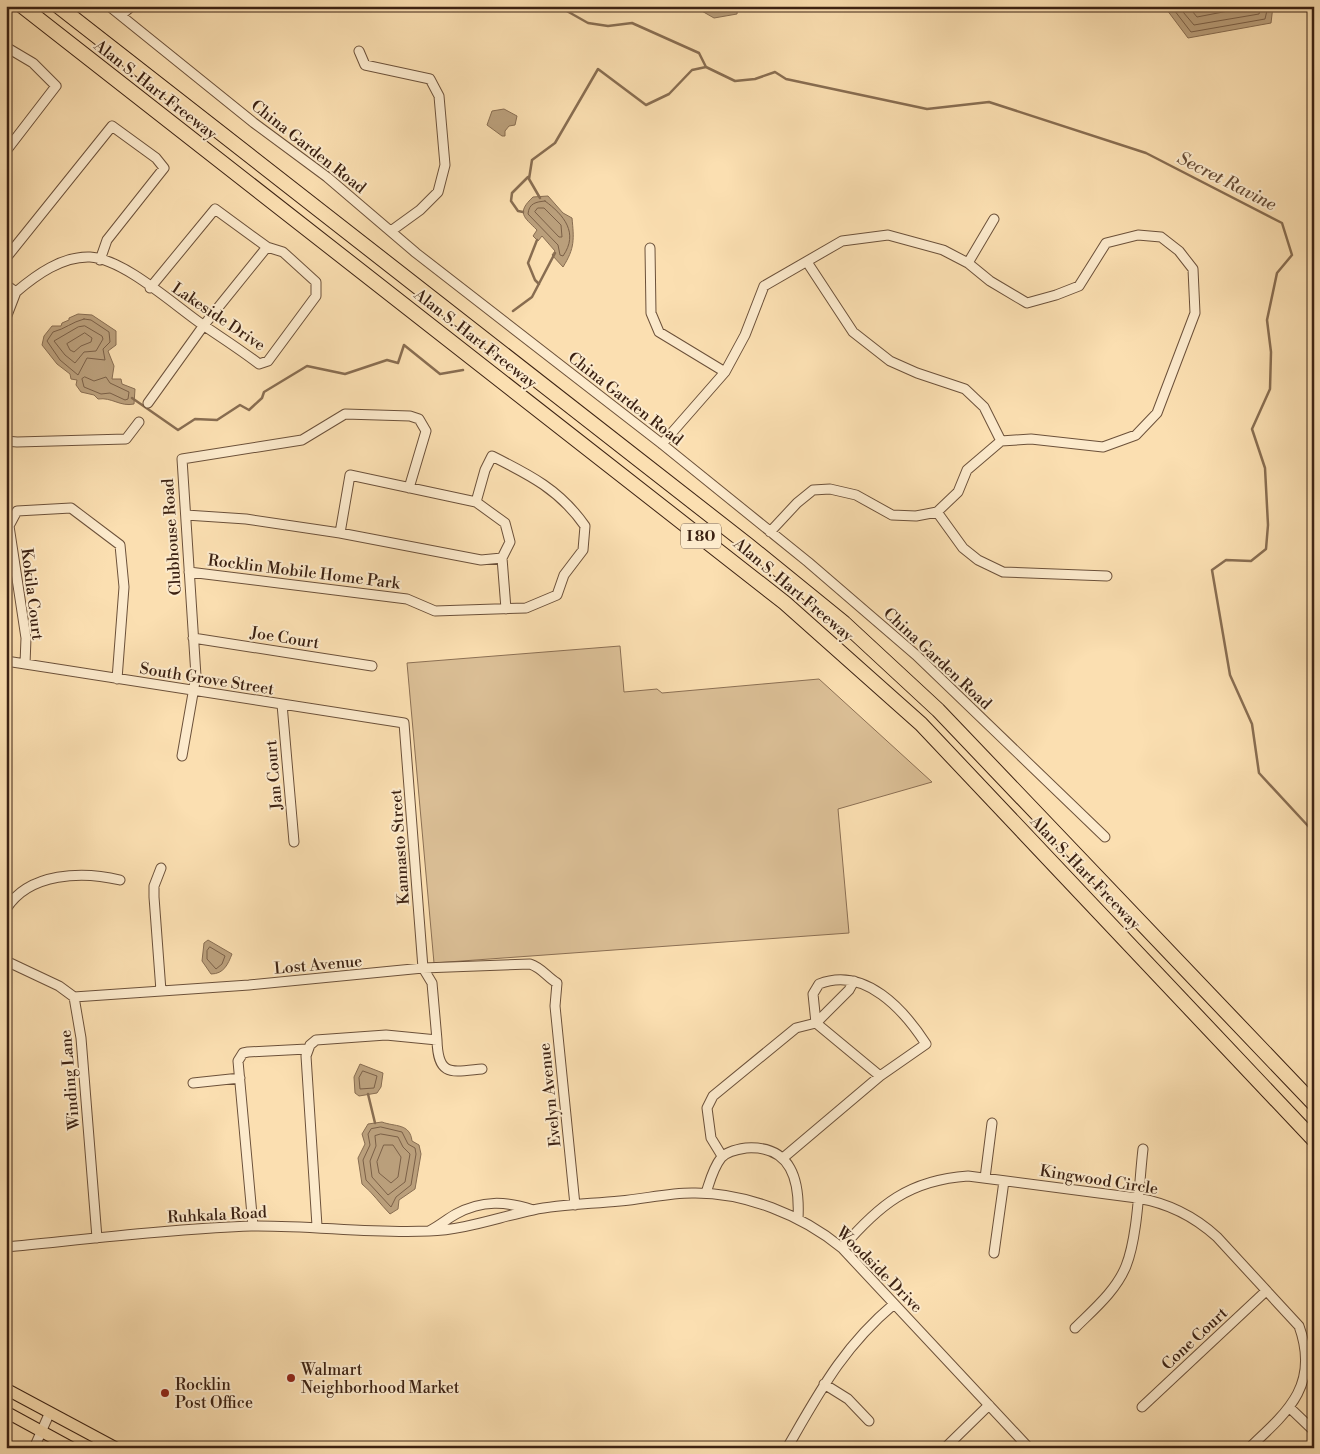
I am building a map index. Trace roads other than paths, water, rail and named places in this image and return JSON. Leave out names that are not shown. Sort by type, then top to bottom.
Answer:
[{"type":"highway","name":"Alan S. Hart Freeway","points":[[22,6],[727,556],[854,662],[921,724],[1314,1140]]},
{"type":"highway","name":"Alan S. Hart Freeway","points":[[58,6],[748,545],[844,623],[938,710],[1314,1104]]},
{"type":"main road","points":[[6,1389],[116,1448]]},
{"type":"main road","points":[[6,1412],[72,1448]]},
{"type":"street","name":"China Garden Road","points":[[109,6],[239,111],[327,177],[416,253],[662,444],[770,532],[916,655],[1105,837]]},
{"type":"street","points":[[121,15],[132,6]]},
{"type":"street","points":[[6,47],[33,63],[56,86],[6,150]]},
{"type":"street","points":[[359,51],[365,65],[430,78],[440,96],[444,165],[438,192],[420,210],[391,231]]},
{"type":"street","points":[[6,258],[112,126],[156,158],[164,168],[107,240],[100,260]]},
{"type":"street","points":[[148,403],[204,325],[267,247],[215,209],[150,288]]},
{"type":"street","points":[[968,263],[994,219]]},
{"type":"street","points":[[662,444],[724,372],[745,335],[764,286],[842,241],[888,235],[943,250],[968,263],[990,282],[1026,303],[1056,295],[1079,286],[1106,244],[1138,235],[1161,237],[1179,252],[1193,269],[1195,313],[1157,413],[1136,435],[1104,447],[1031,439],[1001,441],[968,470],[958,492],[937,512],[916,516],[892,515],[856,495],[830,489],[813,490],[797,503],[770,532]]},
{"type":"street","name":"Lakeside Drive","points":[[16,292],[37,275],[61,262],[90,257],[114,264],[259,364],[268,361],[316,296],[316,282],[283,252],[267,247]]},
{"type":"street","points":[[650,248],[651,313],[659,332],[724,372]]},
{"type":"street","points":[[807,262],[853,332],[890,361],[917,373],[965,389],[984,407],[1001,441]]},
{"type":"street","points":[[6,285],[16,292],[6,318]]},
{"type":"street","name":"Clubhouse Road","points":[[182,756],[196,676],[182,459],[302,440],[345,414],[410,416],[419,419],[426,431],[409,488]]},
{"type":"street","points":[[6,441],[126,438],[139,422]]},
{"type":"street","name":"Rocklin Mobile Home Park","points":[[189,572],[407,599],[435,611],[526,608],[557,595],[564,575],[583,550],[585,526],[571,506],[550,488],[492,456],[485,470],[476,502]]},
{"type":"street","points":[[340,533],[350,475],[476,502],[505,524],[510,542],[502,558],[506,609]]},
{"type":"street","name":"Kokila Court","points":[[24,664],[26,638],[10,526],[17,511],[71,508],[120,545],[124,587],[117,679]]},
{"type":"street","points":[[937,512],[963,548],[978,560],[1003,572],[1106,576]]},
{"type":"street","points":[[186,515],[237,518],[340,533],[481,560],[502,558]]},
{"type":"street","name":"Joe Court","points":[[194,638],[372,666]]},
{"type":"street","name":"South Grove Street","points":[[6,661],[404,723]]},
{"type":"street","name":"Jan Court","points":[[282,704],[294,842]]},
{"type":"street","name":"Kannasto Street","points":[[404,723],[423,968],[432,983],[438,1057],[446,1069],[452,1072],[482,1069]]},
{"type":"street","points":[[161,868],[154,886],[154,897],[161,991]]},
{"type":"street","points":[[6,909],[23,891],[44,880],[70,876],[98,875],[120,880]]},
{"type":"street","points":[[6,960],[59,986],[74,997]]},
{"type":"street","name":"Lost Avenue","points":[[74,997],[423,968],[530,964],[542,968],[550,978],[557,982]]},
{"type":"street","points":[[783,1158],[880,1076],[926,1044],[883,994],[854,981],[846,980],[820,984],[813,994],[816,1023],[880,1076]]},
{"type":"street","points":[[722,1156],[711,1138],[707,1108],[713,1096],[796,1028],[816,1023],[849,990],[854,981]]},
{"type":"street","name":"Evelyn Avenue","points":[[557,982],[555,1006],[575,1205]]},
{"type":"street","name":"Winding Lane","points":[[74,997],[81,1038],[97,1238]]},
{"type":"street","points":[[317,1226],[308,1049],[316,1040],[356,1037],[392,1036],[437,1040]]},
{"type":"street","points":[[253,1226],[238,1061],[243,1053],[308,1049]]},
{"type":"street","points":[[192,1082],[240,1078]]},
{"type":"street","points":[[986,1178],[992,1123]]},
{"type":"street","points":[[706,1193],[713,1170],[722,1156],[741,1148],[760,1147],[783,1158],[791,1168],[797,1185],[799,1199],[798,1219]]},
{"type":"street","points":[[1075,1328],[1110,1292],[1126,1266],[1143,1149]]},
{"type":"street","name":"Kingwood Circle","points":[[842,1248],[884,1204],[916,1186],[950,1177],[986,1178],[1153,1200],[1174,1208],[1203,1225],[1299,1326],[1309,1342],[1312,1354],[1311,1382],[1305,1394],[1249,1448]]},
{"type":"street","points":[[994,1253],[1004,1181]]},
{"type":"street","name":"Woodside Drive","points":[[575,1205],[668,1194],[706,1193],[722,1195],[764,1206],[798,1219],[821,1232],[842,1248],[1029,1448]]},
{"type":"street","name":"Ruhkala Road","points":[[429,1231],[463,1211],[482,1204],[510,1204],[533,1210]]},
{"type":"street","name":"Ruhkala Road","points":[[6,1247],[253,1226],[317,1226],[402,1232],[445,1230],[533,1210],[575,1205]]},
{"type":"street","name":"Cone Court","points":[[1142,1407],[1266,1291]]},
{"type":"street","points":[[787,1448],[824,1384],[850,1347],[894,1304]]},
{"type":"street","points":[[824,1384],[848,1399],[869,1421]]},
{"type":"street","points":[[945,1448],[989,1405]]},
{"type":"street","points":[[1291,1409],[1314,1431]]},
{"type":"street","points":[[34,1448],[50,1412]]},
{"type":"water","points":[[693,6],[738,6],[737,14],[714,18]]},
{"type":"water","points":[[1164,6],[1273,6],[1271,23],[1188,38]]},
{"type":"water","points":[[504,109],[517,116],[515,125],[509,126],[505,131],[505,136],[502,136],[487,125],[492,111]]},
{"type":"water","points":[[548,196],[563,213],[572,218],[573,243],[563,267],[552,255],[555,251],[542,236],[538,241],[533,236],[537,230],[528,222],[523,211],[533,197]]},
{"type":"water","points":[[78,314],[92,315],[116,331],[116,345],[108,351],[114,366],[112,379],[121,379],[122,384],[135,389],[134,404],[129,405],[108,399],[98,399],[94,395],[81,392],[76,385],[77,380],[71,379],[70,374],[57,364],[42,345],[44,336],[52,326],[61,326],[69,318]]},
{"type":"water","points":[[208,940],[232,954],[225,968],[215,974],[211,974],[202,961],[204,943]]},
{"type":"water","points":[[360,1064],[383,1073],[381,1087],[377,1093],[359,1096],[355,1093],[354,1077]]},
{"type":"water","points":[[382,1122],[405,1128],[411,1135],[412,1141],[419,1145],[421,1154],[415,1189],[399,1200],[398,1209],[390,1214],[362,1184],[358,1158],[365,1144],[362,1134],[368,1124]]},
{"type":"waterway","name":"Secret Ravine","points":[[558,6],[588,23],[608,26],[632,23],[699,53],[706,67],[735,81],[755,79],[775,72],[786,79],[927,109],[989,102],[1146,153],[1282,223],[1292,255],[1277,273],[1267,320],[1271,352],[1270,389],[1252,429],[1265,468],[1268,525],[1266,549],[1251,561],[1226,560],[1212,570],[1230,675],[1252,724],[1259,773],[1309,827],[1314,845]]},
{"type":"waterway","points":[[540,198],[529,179],[532,160],[555,143],[598,69],[646,105],[669,94],[692,70],[706,67]]},
{"type":"waterway","points":[[523,212],[518,211],[511,201],[512,193],[528,177]]},
{"type":"waterway","points":[[537,240],[528,263],[535,280],[539,284]]},
{"type":"waterway","points":[[513,311],[532,297],[555,253]]},
{"type":"waterway","points":[[132,398],[178,430],[195,419],[217,420],[240,405],[249,410],[262,398],[264,392],[307,366],[345,374],[387,360],[398,363],[404,345],[440,374],[463,370]]},
{"type":"waterway","points":[[368,1094],[375,1123]]},
{"type":"place","name":"Walmart Neighborhood Market","points":[[291,1378]]},
{"type":"place","name":"Rocklin Post Office","points":[[165,1393]]}]
